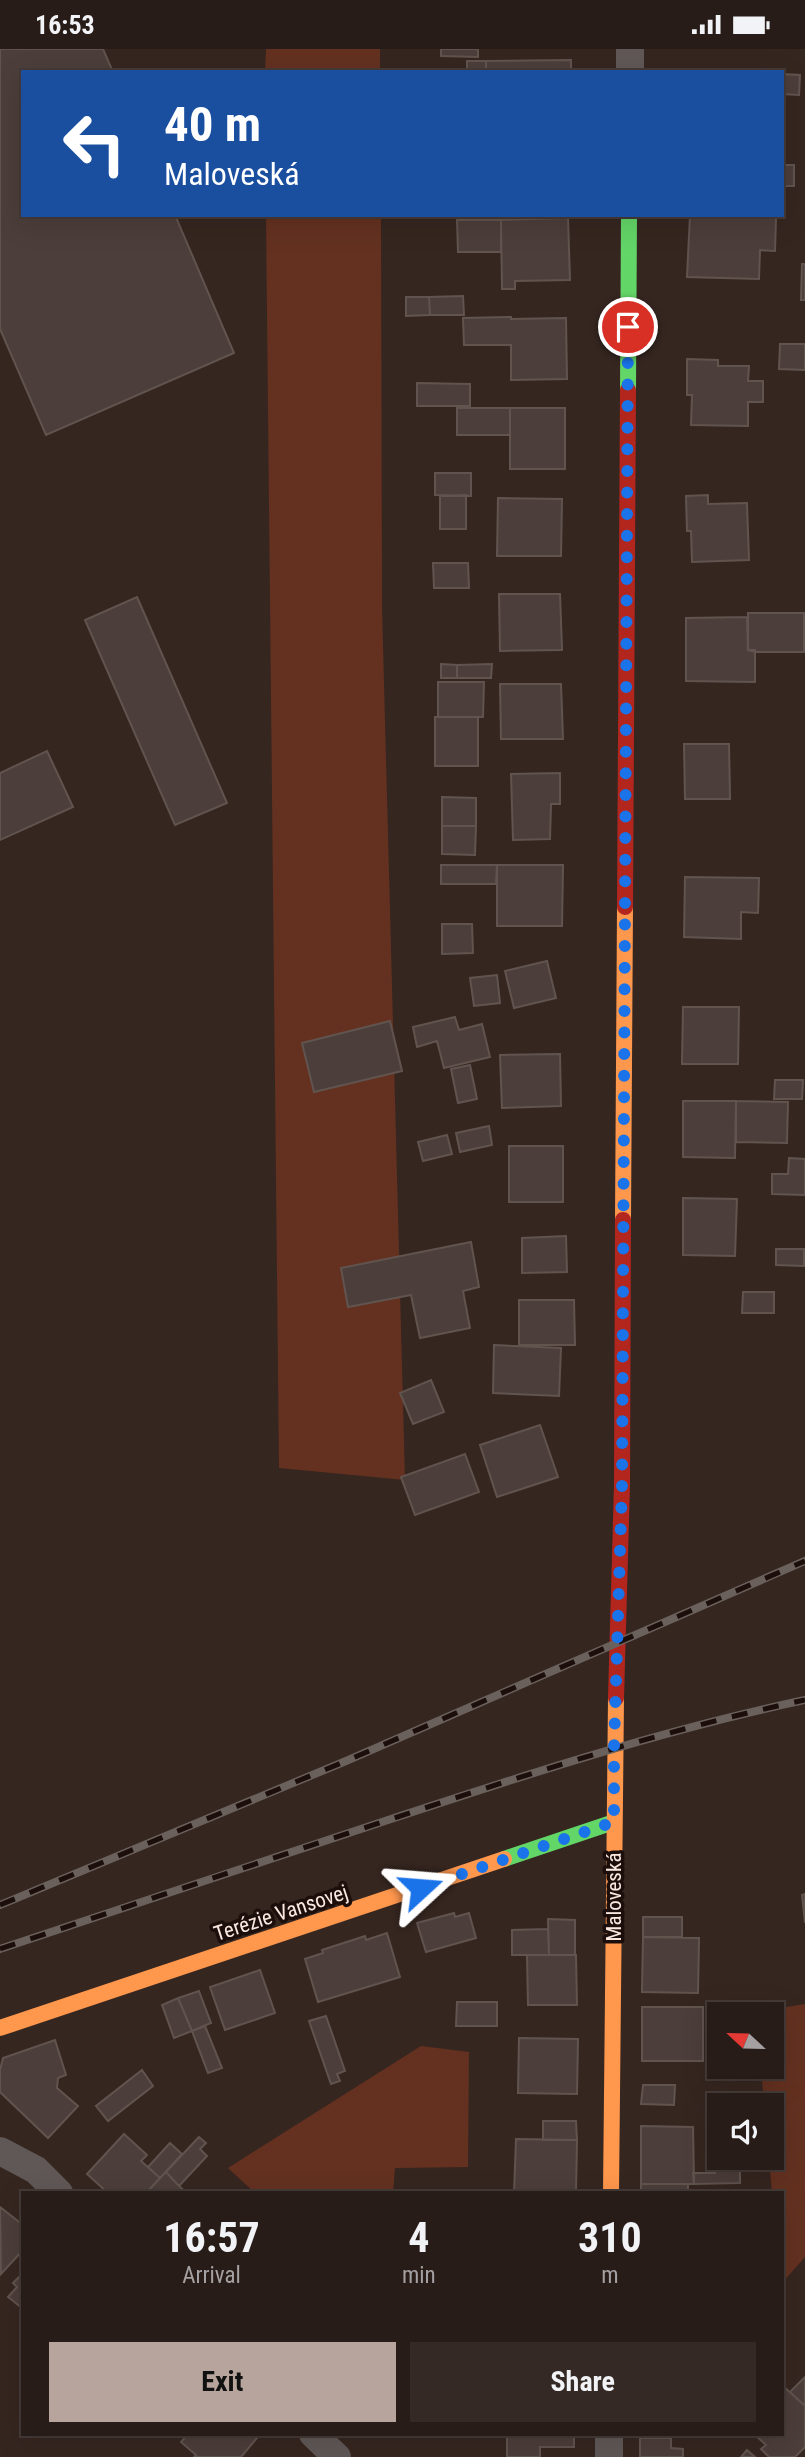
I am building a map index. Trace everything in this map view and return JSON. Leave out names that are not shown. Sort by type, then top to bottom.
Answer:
[{"type":"street","points":[[630,49],[630,70]]},
{"type":"street","name":"Maloveská","points":[[611,2191],[614,1748],[622,1485],[629,217]]},
{"type":"street","name":"Terézie Vansovej","points":[[0,2028],[614,1822]]},
{"type":"street","points":[[0,2151],[36,2170],[57,2191]]},
{"type":"street","points":[[315,2436],[337,2457]]},
{"type":"street","points":[[609,2436],[609,2457]]},
{"type":"shaded area","points":[[266,49],[380,49],[380,70],[265,70]]},
{"type":"shaded area","points":[[266,217],[381,217],[382,607],[405,1480],[279,1468]]},
{"type":"shaded area","points":[[805,2004],[805,2257],[784,2281],[784,2191],[772,2191],[770,2170],[784,2170],[784,2093],[763,2093],[762,2079],[784,2079],[784,2007]]},
{"type":"shaded area","points":[[421,2046],[469,2052],[468,2167],[395,2168],[393,2191],[253,2191],[228,2168]]},
{"type":"building","points":[[0,49],[103,49],[112,70],[21,70],[21,217],[176,217],[234,353],[46,435],[0,329]]},
{"type":"building","points":[[441,49],[478,49],[478,57],[441,56]]},
{"type":"building","points":[[571,60],[571,70],[486,70],[486,61]]},
{"type":"building","points":[[467,61],[486,61],[486,70],[467,70]]},
{"type":"building","points":[[784,74],[800,75],[799,95],[784,94]]},
{"type":"building","points":[[784,165],[794,165],[794,186],[784,186]]},
{"type":"building","points":[[690,217],[776,218],[775,251],[760,250],[759,279],[687,277]]},
{"type":"building","points":[[568,218],[570,280],[515,281],[515,289],[502,289],[501,220]]},
{"type":"building","points":[[457,220],[501,220],[501,252],[458,252]]},
{"type":"building","points":[[802,264],[805,264],[805,300],[801,300]]},
{"type":"building","points":[[463,296],[464,315],[430,315],[429,297]]},
{"type":"building","points":[[406,297],[429,297],[430,315],[406,316]]},
{"type":"building","points":[[463,318],[566,318],[567,379],[511,380],[511,345],[464,345]]},
{"type":"building","points":[[780,344],[805,344],[805,370],[779,369]]},
{"type":"building","points":[[687,359],[718,360],[718,366],[749,366],[748,381],[763,381],[763,402],[748,402],[748,426],[691,425],[692,395],[687,395]]},
{"type":"building","points":[[417,383],[470,384],[470,406],[417,406]]},
{"type":"building","points":[[457,408],[510,408],[510,435],[457,435]]},
{"type":"building","points":[[510,408],[565,408],[565,469],[510,469]]},
{"type":"building","points":[[435,473],[471,473],[471,496],[435,495]]},
{"type":"building","points":[[466,495],[466,529],[440,529],[440,496]]},
{"type":"building","points":[[708,495],[708,504],[747,503],[749,560],[692,562],[691,531],[687,531],[686,496]]},
{"type":"building","points":[[498,498],[562,499],[561,556],[497,556]]},
{"type":"building","points":[[433,563],[468,563],[469,588],[434,588]]},
{"type":"building","points":[[499,594],[560,594],[562,650],[500,651]]},
{"type":"building","points":[[137,597],[227,803],[175,825],[85,620]]},
{"type":"building","points":[[748,613],[804,613],[804,652],[748,650]]},
{"type":"building","points":[[747,617],[748,650],[755,650],[755,682],[686,681],[686,618]]},
{"type":"building","points":[[441,664],[457,665],[457,678],[441,678]]},
{"type":"building","points":[[492,664],[491,678],[457,678],[457,665]]},
{"type":"building","points":[[438,682],[484,682],[483,717],[438,717]]},
{"type":"building","points":[[500,684],[561,684],[563,739],[501,739]]},
{"type":"building","points":[[435,717],[478,717],[478,766],[435,766]]},
{"type":"building","points":[[684,744],[729,744],[730,799],[685,799]]},
{"type":"building","points":[[47,751],[73,807],[0,840],[0,773]]},
{"type":"building","points":[[560,773],[560,804],[551,804],[550,839],[513,840],[511,774]]},
{"type":"building","points":[[442,797],[476,798],[476,826],[442,826]]},
{"type":"building","points":[[442,826],[476,826],[475,855],[442,854]]},
{"type":"building","points":[[441,865],[497,865],[496,884],[441,884]]},
{"type":"building","points":[[497,865],[563,865],[562,926],[497,926]]},
{"type":"building","points":[[685,877],[759,878],[758,913],[741,912],[741,939],[684,937]]},
{"type":"building","points":[[442,924],[472,924],[473,953],[442,954]]},
{"type":"building","points":[[547,961],[556,998],[514,1008],[505,971]]},
{"type":"building","points":[[497,975],[500,1003],[474,1006],[470,978]]},
{"type":"building","points":[[683,1007],[739,1007],[738,1064],[682,1064]]},
{"type":"building","points":[[455,1017],[459,1030],[482,1024],[490,1057],[444,1068],[437,1041],[417,1047],[413,1027]]},
{"type":"building","points":[[390,1021],[402,1071],[314,1092],[302,1043]]},
{"type":"building","points":[[560,1054],[561,1106],[502,1108],[500,1055]]},
{"type":"building","points":[[470,1065],[477,1099],[458,1103],[451,1069]]},
{"type":"building","points":[[775,1080],[803,1080],[802,1099],[774,1099]]},
{"type":"building","points":[[683,1101],[736,1101],[735,1158],[683,1157]]},
{"type":"building","points":[[736,1101],[788,1102],[787,1143],[736,1142]]},
{"type":"building","points":[[489,1126],[492,1145],[460,1152],[456,1133]]},
{"type":"building","points":[[447,1135],[452,1154],[423,1161],[418,1142]]},
{"type":"building","points":[[509,1146],[563,1146],[563,1202],[509,1202]]},
{"type":"building","points":[[789,1158],[805,1159],[805,1195],[772,1194],[772,1174],[788,1174]]},
{"type":"building","points":[[683,1198],[737,1199],[735,1256],[683,1255]]},
{"type":"building","points":[[566,1236],[567,1272],[522,1273],[522,1238]]},
{"type":"building","points":[[471,1242],[479,1287],[463,1291],[470,1328],[420,1338],[411,1295],[348,1307],[341,1268]]},
{"type":"building","points":[[776,1249],[804,1249],[804,1266],[776,1265]]},
{"type":"building","points":[[743,1292],[774,1292],[774,1313],[742,1313]]},
{"type":"building","points":[[519,1300],[574,1300],[575,1345],[519,1345]]},
{"type":"building","points":[[494,1345],[561,1348],[559,1396],[493,1393]]},
{"type":"building","points":[[431,1380],[444,1412],[413,1424],[400,1393]]},
{"type":"building","points":[[540,1425],[558,1477],[497,1497],[480,1445]]},
{"type":"building","points":[[465,1454],[479,1492],[415,1515],[401,1477]]},
{"type":"building","points":[[805,1894],[805,1923],[802,1895]]},
{"type":"building","points":[[454,1913],[455,1917],[469,1913],[476,1938],[426,1952],[417,1923]]},
{"type":"building","points":[[643,1917],[682,1917],[682,1937],[643,1937]]},
{"type":"building","points":[[548,1919],[575,1920],[575,1955],[549,1955]]},
{"type":"building","points":[[548,1929],[549,1955],[512,1955],[512,1930]]},
{"type":"building","points":[[387,1933],[400,1977],[318,2002],[305,1959],[323,1953],[322,1950],[365,1936],[366,1940]]},
{"type":"building","points":[[643,1937],[699,1938],[698,1993],[642,1992]]},
{"type":"building","points":[[527,1955],[576,1955],[577,2005],[528,2005]]},
{"type":"building","points":[[260,1970],[275,2013],[225,2030],[210,1987]]},
{"type":"building","points":[[199,1991],[211,2023],[192,2031],[178,1998]]},
{"type":"building","points":[[178,1998],[192,2031],[174,2038],[162,2005]]},
{"type":"building","points":[[457,2002],[497,2002],[497,2026],[456,2026]]},
{"type":"building","points":[[642,2007],[703,2007],[703,2061],[642,2061]]},
{"type":"building","points":[[326,2016],[345,2071],[337,2074],[340,2081],[331,2084],[309,2021]]},
{"type":"building","points":[[205,2026],[222,2068],[208,2073],[192,2031]]},
{"type":"building","points":[[519,2038],[578,2039],[577,2094],[518,2093]]},
{"type":"building","points":[[55,2040],[66,2075],[58,2078],[57,2088],[78,2106],[48,2138],[0,2092],[0,2070],[3,2058]]},
{"type":"building","points":[[142,2070],[153,2086],[108,2121],[96,2106]]},
{"type":"building","points":[[643,2085],[675,2085],[674,2105],[641,2104]]},
{"type":"building","points":[[543,2121],[576,2121],[577,2140],[543,2140]]},
{"type":"building","points":[[641,2126],[693,2127],[694,2184],[641,2184]]},
{"type":"building","points":[[124,2134],[147,2155],[141,2161],[160,2178],[148,2191],[106,2191],[87,2174]]},
{"type":"building","points":[[199,2137],[206,2143],[200,2149],[207,2156],[179,2186],[166,2172]]},
{"type":"building","points":[[516,2139],[577,2140],[576,2191],[514,2191]]},
{"type":"building","points":[[170,2143],[182,2154],[160,2178],[148,2167]]},
{"type":"building","points":[[715,2170],[740,2170],[740,2183],[694,2184],[693,2173],[715,2173]]},
{"type":"building","points":[[166,2172],[185,2191],[148,2191]]},
{"type":"building","points":[[641,2184],[688,2184],[688,2191],[641,2191]]},
{"type":"building","points":[[0,2207],[21,2223],[21,2252],[1,2274]]},
{"type":"building","points":[[21,2275],[21,2307],[8,2297],[17,2287],[13,2283]]},
{"type":"building","points":[[805,2377],[805,2406],[790,2392]]},
{"type":"building","points":[[784,2387],[805,2406],[805,2447],[795,2457],[769,2457],[761,2449],[766,2445],[756,2436],[784,2436]]},
{"type":"building","points":[[186,2436],[257,2438],[241,2457],[194,2457],[196,2455],[181,2442]]},
{"type":"building","points":[[507,2436],[574,2436],[574,2447],[540,2447],[540,2457],[507,2457]]},
{"type":"building","points":[[640,2438],[671,2438],[671,2448],[683,2449],[683,2457],[640,2457]]},
{"type":"building","points":[[747,2450],[755,2457],[741,2457]]},
{"type":"railway","points":[[0,1905],[346,1761],[805,1561]]},
{"type":"railway","points":[[0,1949],[543,1770],[699,1725],[805,1700]]},
{"type":"traffic: fast","points":[[628,390],[629,217]]},
{"type":"traffic: fast","points":[[504,1859],[614,1822]]},
{"type":"traffic: slow","points":[[623,1220],[625,907]]},
{"type":"traffic: slow","points":[[611,2191],[616,1698]]},
{"type":"traffic: slow","points":[[0,2028],[504,1859]]},
{"type":"traffic: jam","points":[[625,907],[628,390]]},
{"type":"traffic: jam","points":[[616,1698],[622,1485],[623,1220]]},
{"type":"route","points":[[421,1888],[614,1822],[622,1485],[628,327]]}]
